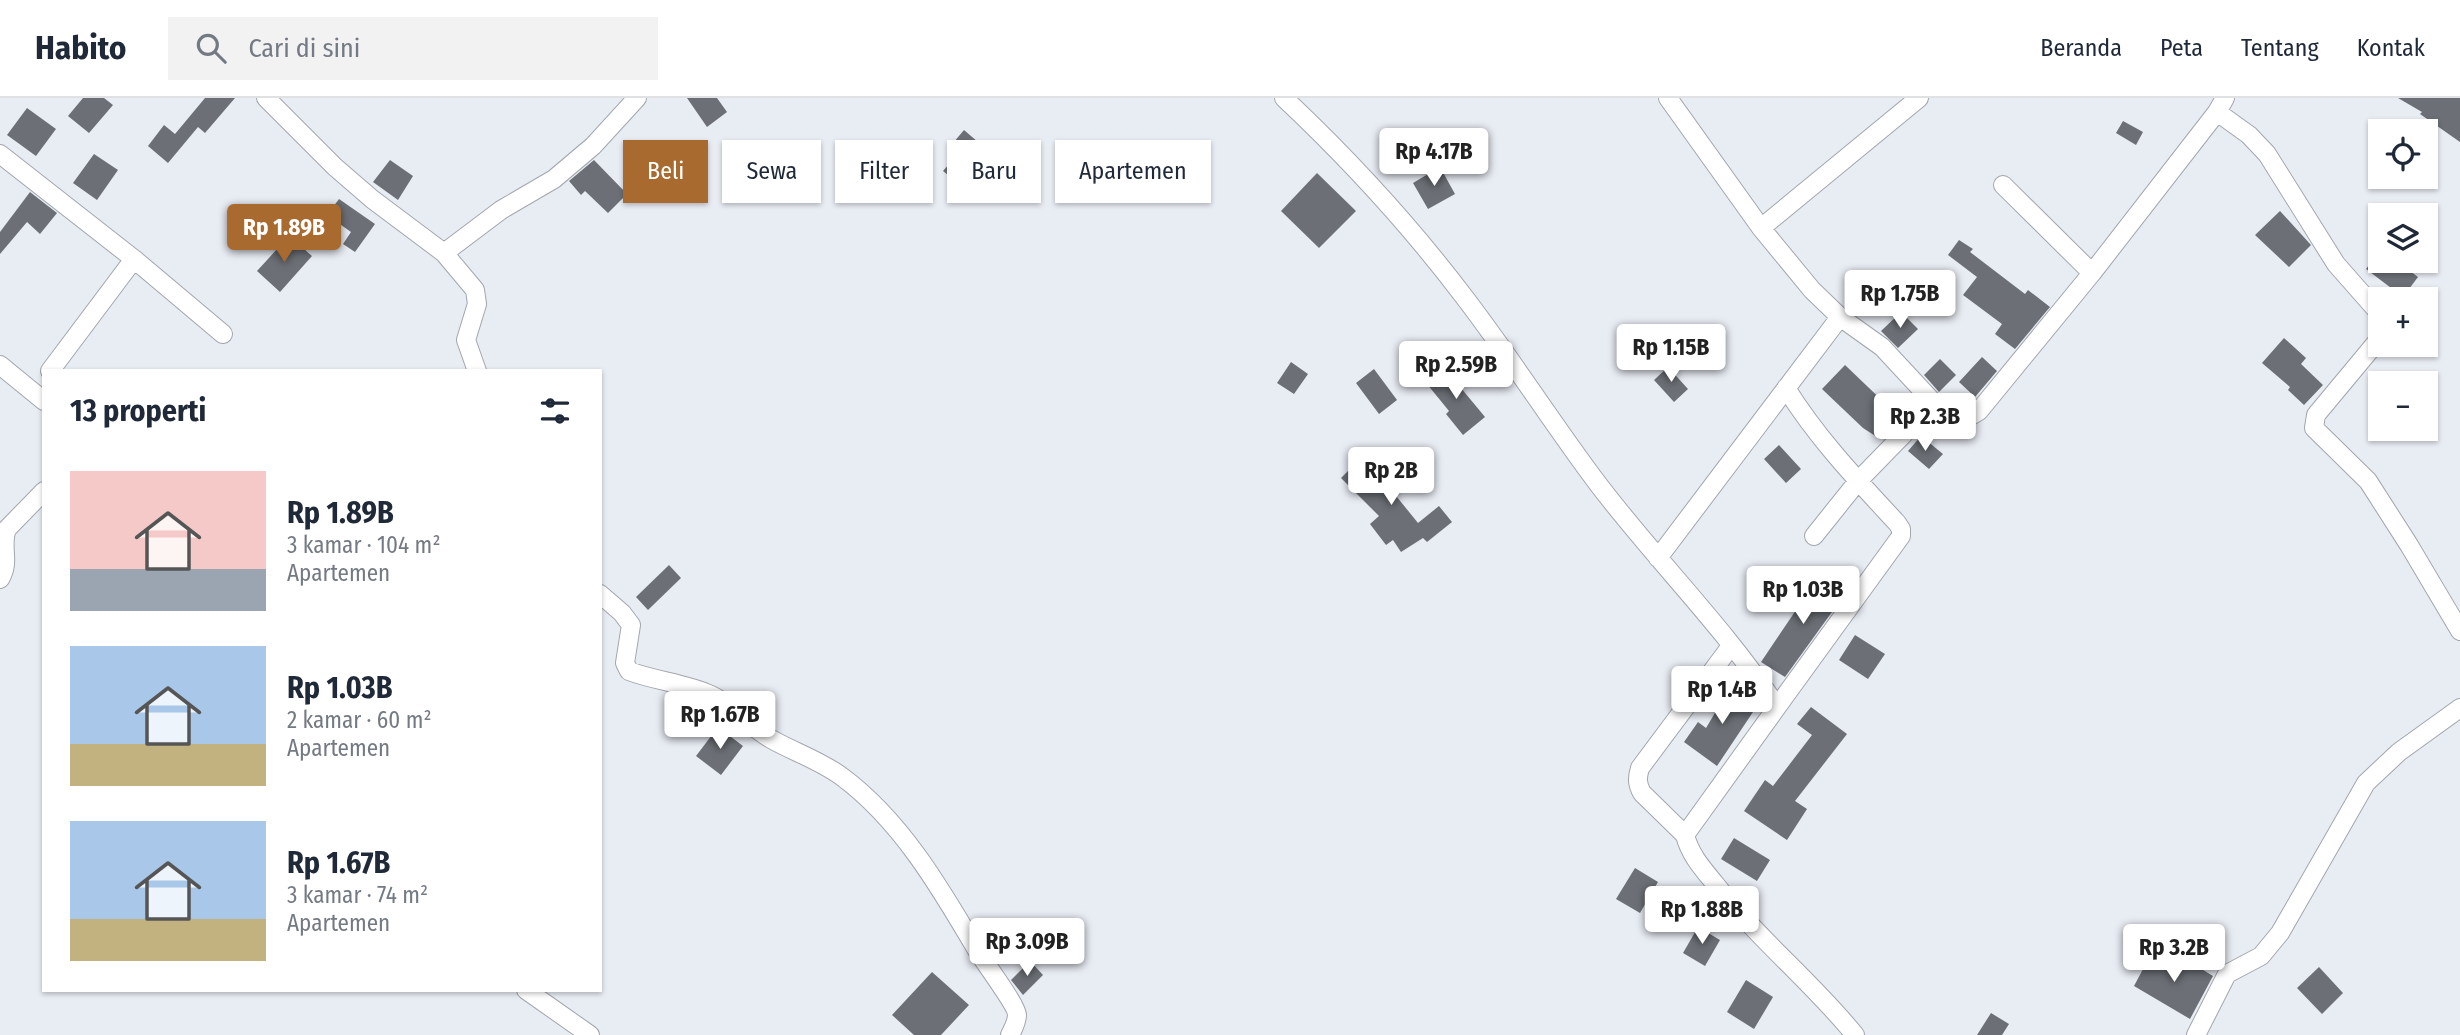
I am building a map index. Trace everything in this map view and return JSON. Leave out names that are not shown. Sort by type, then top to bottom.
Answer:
[{"type":"street","points":[[266,98],[335,167],[372,199],[444,253],[475,290],[477,304],[466,341],[476,369]]},
{"type":"street","points":[[444,253],[501,211],[554,179],[593,146],[637,98]]},
{"type":"street","points":[[1284,98],[1364,175],[1399,214],[1466,299],[1598,484],[1731,646],[1776,707]]},
{"type":"street","points":[[1761,228],[1919,98]]},
{"type":"street","points":[[1676,101],[1761,228],[1812,290],[1840,317],[1882,347],[1934,403],[1948,414],[1959,418],[1969,417],[1979,411],[2092,273],[2221,105],[2267,154],[2336,264],[2368,300]]},
{"type":"street","points":[[0,154],[134,259],[223,334]]},
{"type":"street","points":[[2003,184],[2092,273]]},
{"type":"street","points":[[52,369],[134,259]]},
{"type":"street","points":[[1658,558],[1840,317]]},
{"type":"street","points":[[2368,352],[2316,415],[2315,428],[2368,481],[2460,631]]},
{"type":"street","points":[[0,365],[41,391]]},
{"type":"street","points":[[1685,835],[1901,536],[1897,523],[1805,418],[1786,388]]},
{"type":"street","points":[[1814,536],[1858,481],[1934,403]]},
{"type":"street","points":[[0,579],[6,567],[4,536],[42,493]]},
{"type":"street","points":[[602,596],[622,612],[631,625],[625,663],[629,671],[686,685],[713,696],[771,739],[812,757],[841,776],[870,800],[893,825],[934,882],[1013,1004],[1017,1017],[1010,1035]]},
{"type":"street","points":[[1731,646],[1640,768],[1638,785],[1642,793],[1685,835],[1696,860],[1734,909],[1854,1035]]},
{"type":"street","points":[[2196,1035],[2227,974],[2261,956],[2272,945],[2366,783],[2399,752],[2460,708]]},
{"type":"street","points":[[529,992],[590,1035]]},
{"type":"building","points":[[83,98],[104,98],[113,105],[89,133],[68,116]]},
{"type":"building","points":[[205,98],[235,98],[205,133],[198,127],[168,163],[148,146],[164,125],[175,134]]},
{"type":"building","points":[[687,98],[717,98],[727,112],[707,127]]},
{"type":"building","points":[[2398,98],[2460,98],[2460,142],[2438,127],[2438,119],[2427,119],[2420,114],[2422,112]]},
{"type":"building","points":[[27,108],[56,129],[36,156],[7,135]]},
{"type":"building","points":[[2123,121],[2143,132],[2136,145],[2116,133]]},
{"type":"building","points":[[964,130],[976,140],[956,140]]},
{"type":"building","points":[[94,154],[118,170],[97,200],[73,183]]},
{"type":"building","points":[[390,160],[413,176],[398,200],[373,182]]},
{"type":"building","points":[[594,160],[623,190],[623,198],[608,213],[585,191],[581,195],[569,181]]},
{"type":"building","points":[[1440,167],[1455,194],[1428,209],[1413,183]]},
{"type":"building","points":[[1317,173],[1356,211],[1319,248],[1281,211]]},
{"type":"building","points":[[30,192],[57,213],[40,234],[27,222],[0,254],[0,232]]},
{"type":"building","points":[[339,199],[375,224],[355,252],[343,244],[351,232],[327,215]]},
{"type":"building","points":[[2280,211],[2311,245],[2289,267],[2255,235]]},
{"type":"building","points":[[289,236],[312,256],[280,292],[257,271]]},
{"type":"building","points":[[1959,240],[1973,249],[1970,252],[2025,294],[2028,290],[2050,307],[2015,349],[1995,334],[2002,324],[1963,295],[1977,277],[1948,255]]},
{"type":"building","points":[[2371,273],[2413,273],[2418,277],[2410,287],[2390,287]]},
{"type":"building","points":[[1901,312],[1918,329],[1898,348],[1881,331]]},
{"type":"building","points":[[2284,338],[2306,358],[2301,364],[2323,385],[2304,405],[2288,390],[2290,387],[2262,363]]},
{"type":"building","points":[[1982,357],[1997,371],[1975,397],[1959,382]]},
{"type":"building","points":[[1940,359],[1956,375],[1939,392],[1924,375]]},
{"type":"building","points":[[1291,362],[1308,374],[1294,394],[1277,383]]},
{"type":"building","points":[[1845,365],[1890,408],[1899,396],[1914,407],[1903,419],[1897,415],[1880,439],[1863,428],[1822,389]]},
{"type":"building","points":[[1449,366],[1464,386],[1461,388],[1485,417],[1463,435],[1446,414],[1449,411],[1427,384]]},
{"type":"building","points":[[1668,367],[1688,389],[1674,402],[1654,380]]},
{"type":"building","points":[[1374,369],[1397,400],[1379,414],[1356,383]]},
{"type":"building","points":[[1921,436],[1943,454],[1929,469],[1908,451]]},
{"type":"building","points":[[1779,445],[1801,469],[1786,483],[1764,459]]},
{"type":"building","points":[[1367,452],[1389,475],[1384,481],[1418,523],[1439,506],[1452,522],[1427,542],[1423,538],[1401,552],[1393,540],[1386,545],[1370,524],[1379,516],[1341,478]]},
{"type":"building","points":[[669,565],[681,578],[648,610],[636,597]]},
{"type":"building","points":[[1819,576],[1845,594],[1785,677],[1761,662]]},
{"type":"building","points":[[1855,635],[1885,654],[1868,679],[1839,660]]},
{"type":"building","points":[[1731,686],[1759,703],[1717,766],[1684,742],[1698,722],[1706,728]]},
{"type":"building","points":[[1811,707],[1847,734],[1795,801],[1807,809],[1787,840],[1744,811],[1765,780],[1773,786],[1812,735],[1797,724]]},
{"type":"building","points":[[718,727],[743,746],[721,775],[696,756]]},
{"type":"building","points":[[1734,838],[1770,860],[1757,881],[1721,859]]},
{"type":"building","points":[[1635,868],[1658,882],[1640,913],[1616,899]]},
{"type":"building","points":[[1698,927],[1720,940],[1705,966],[1683,953]]},
{"type":"building","points":[[2151,954],[2179,968],[2185,959],[2213,976],[2190,1019],[2134,986]]},
{"type":"building","points":[[1030,961],[1043,975],[1023,995],[1011,980]]},
{"type":"building","points":[[2319,967],[2343,993],[2322,1014],[2297,988]]},
{"type":"building","points":[[932,972],[969,1005],[941,1035],[914,1035],[892,1015]]},
{"type":"building","points":[[1746,980],[1773,997],[1754,1029],[1727,1012]]},
{"type":"building","points":[[1991,1013],[2009,1024],[2002,1035],[1977,1035]]}]
